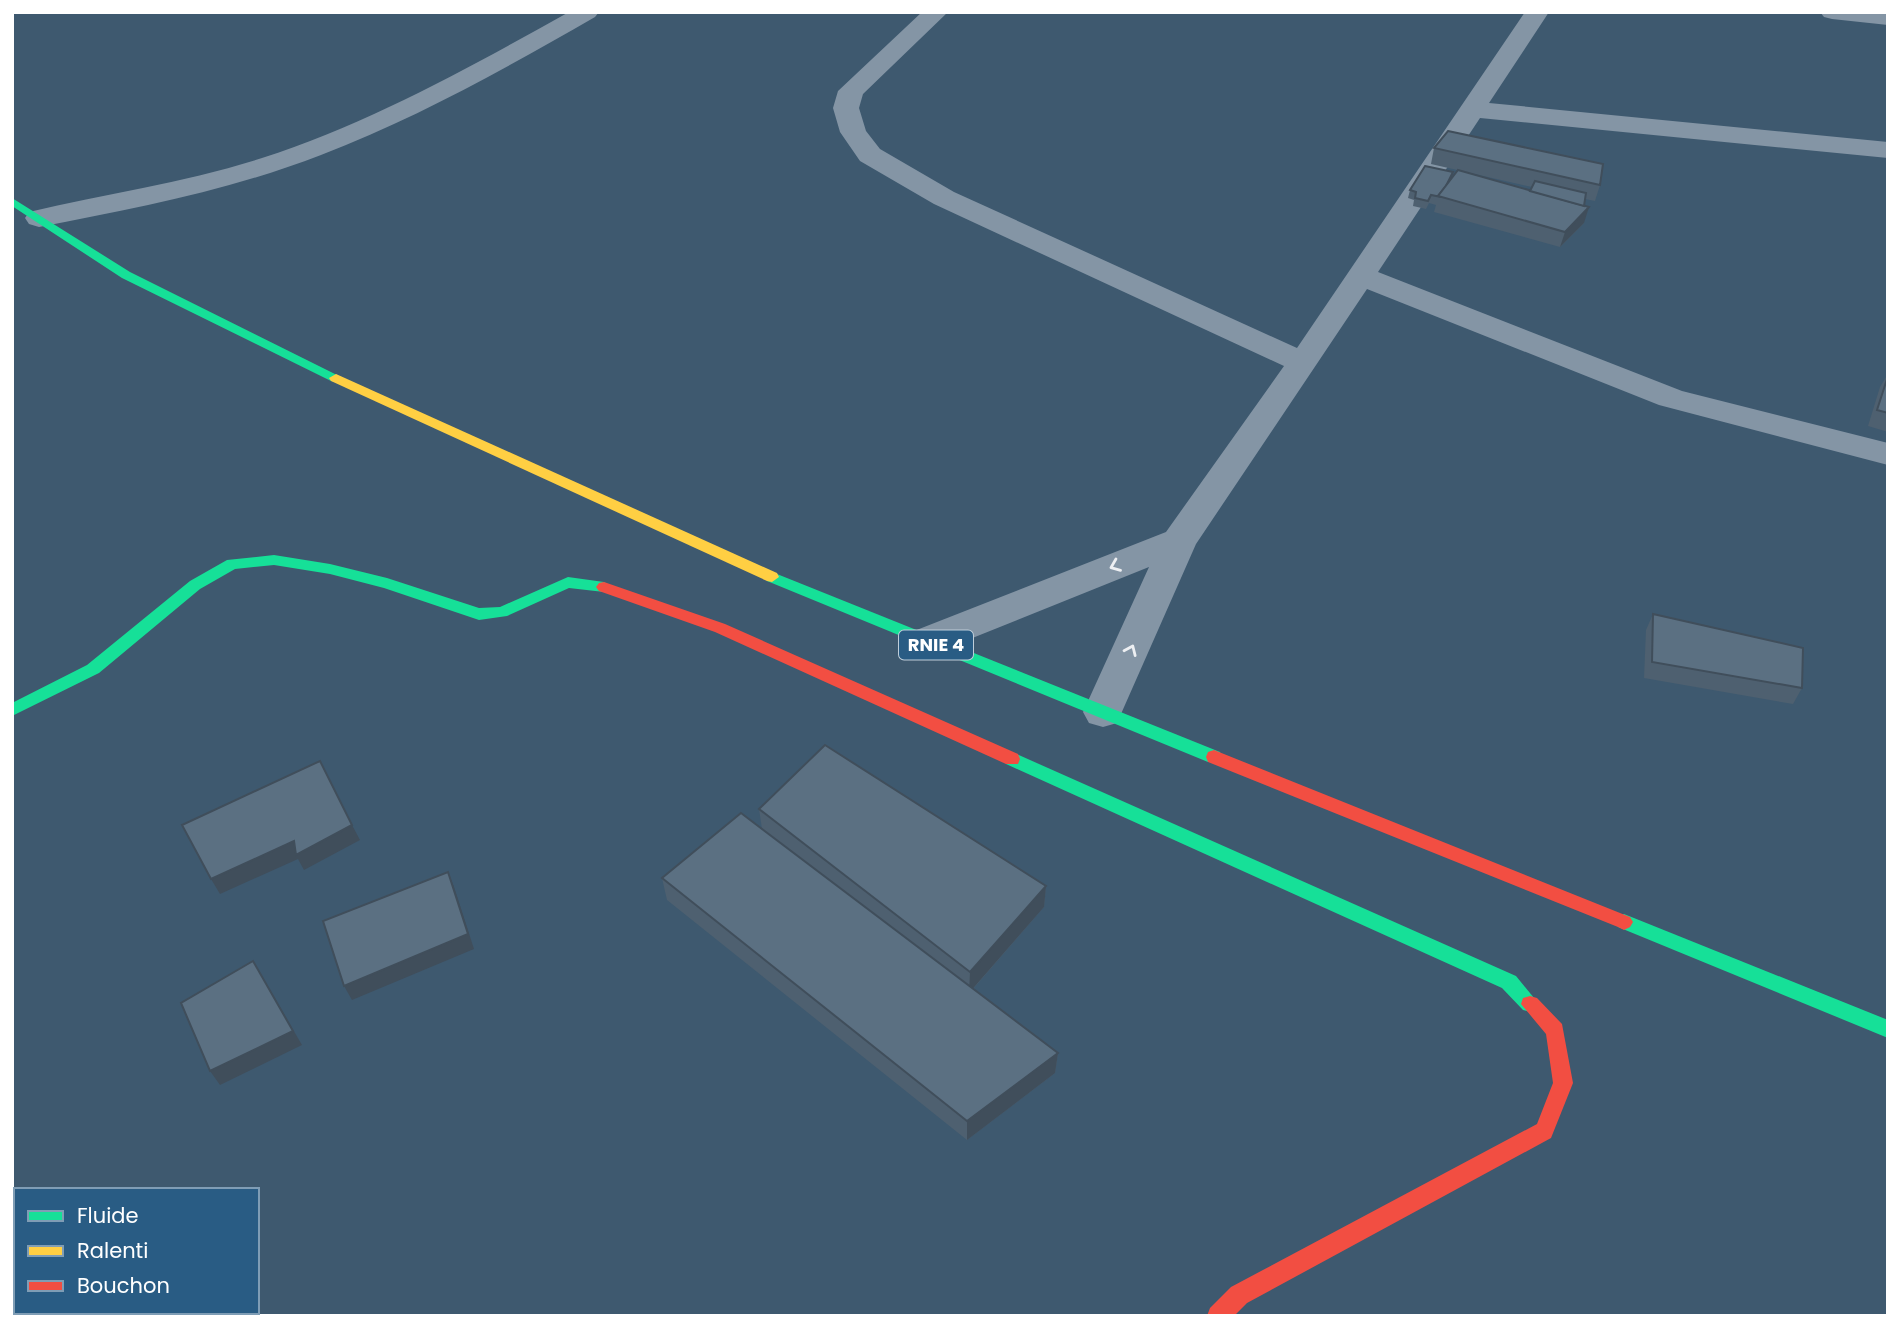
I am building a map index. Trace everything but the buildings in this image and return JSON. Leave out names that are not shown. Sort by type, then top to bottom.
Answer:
[{"type":"main road","name":"RNIE 4","points":[[12,201],[126,275],[401,410],[800,590],[1888,1029]]},
{"type":"main road","points":[[12,710],[92,669],[213,573],[236,562],[265,561],[323,568],[416,593],[483,615],[517,605],[557,584],[571,581],[587,583],[720,628],[1509,982],[1555,1030],[1563,1083],[1544,1131],[1240,1295],[1218,1316]]},
{"type":"street","points":[[39,218],[132,202],[220,179],[345,137],[467,79],[587,12]]},
{"type":"street","points":[[936,12],[851,91],[846,108],[853,132],[870,155],[944,198],[1303,363]]},
{"type":"street","points":[[1832,12],[1888,18]]},
{"type":"street","points":[[1103,712],[1179,541],[1361,276],[1472,109],[1530,14]]},
{"type":"street","points":[[1472,109],[1888,150]]},
{"type":"street","points":[[1361,276],[1671,398],[1888,454]]},
{"type":"street","points":[[927,641],[1179,541]]},
{"type":"traffic: fast","points":[[12,201],[126,275],[336,378]]},
{"type":"traffic: fast","points":[[12,710],[93,669],[195,585],[232,564],[274,560],[330,569],[387,583],[479,614],[502,612],[568,582],[604,587]]},
{"type":"traffic: fast","points":[[772,577],[1214,757]]},
{"type":"traffic: fast","points":[[1012,759],[1509,982],[1530,1004]]},
{"type":"traffic: fast","points":[[1624,922],[1888,1029]]},
{"type":"traffic: slow","points":[[336,378],[772,577]]},
{"type":"traffic: jam","points":[[604,587],[720,628],[1012,759]]},
{"type":"traffic: jam","points":[[1214,757],[1624,922]]},
{"type":"traffic: jam","points":[[1218,1316],[1239,1295],[1544,1131],[1563,1083],[1555,1030],[1530,1004]]}]
